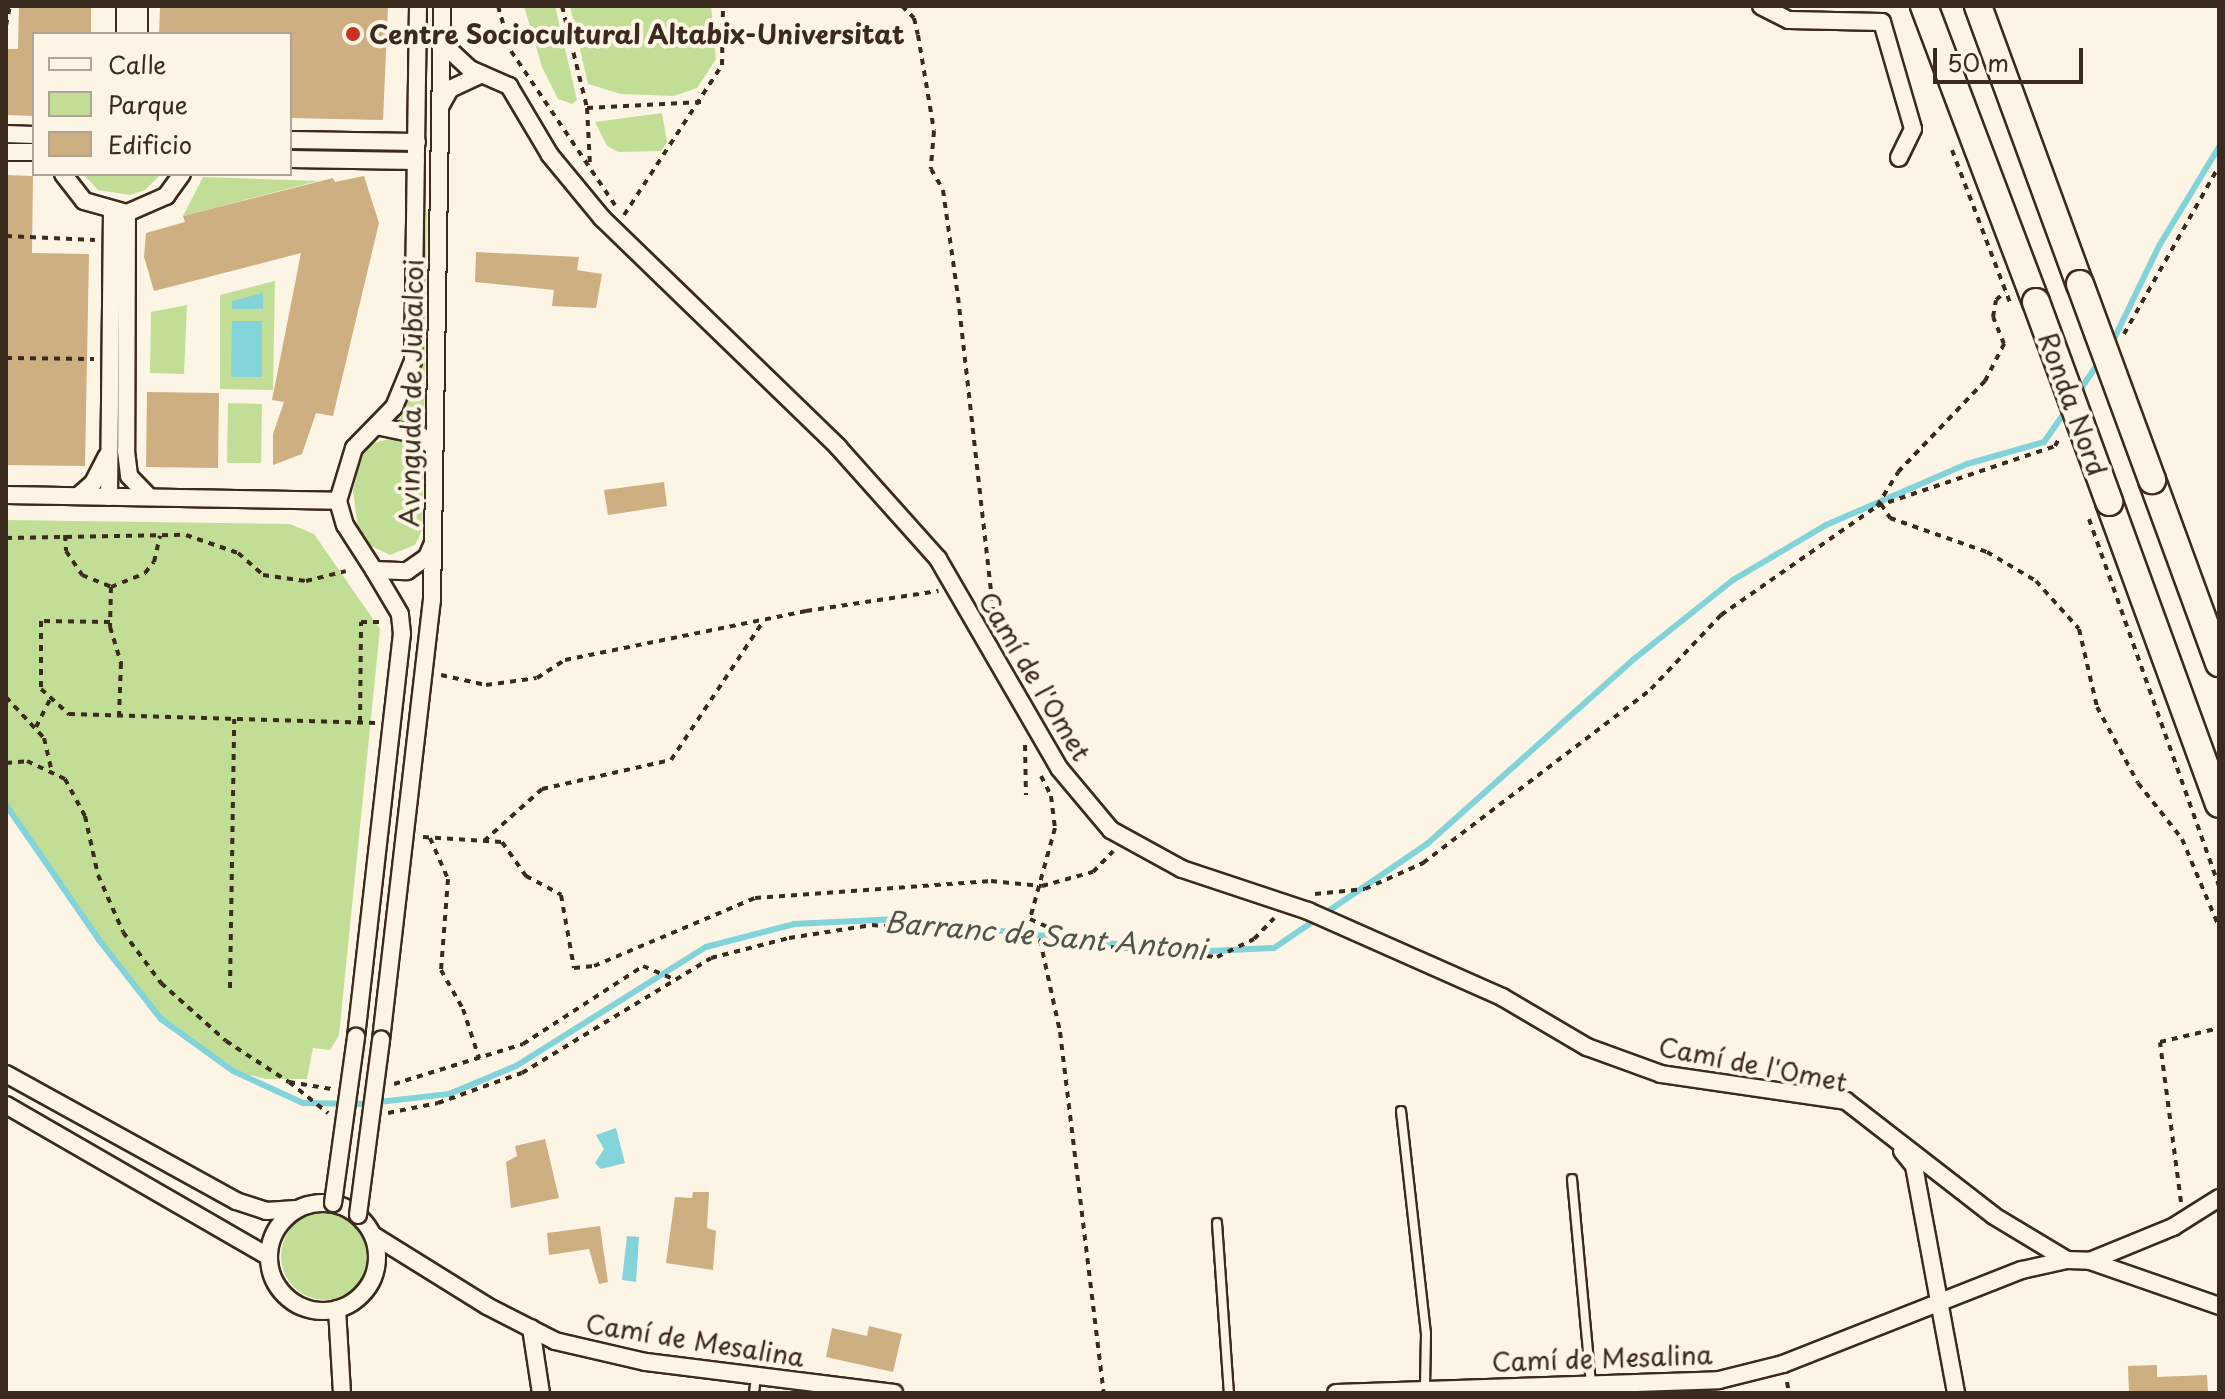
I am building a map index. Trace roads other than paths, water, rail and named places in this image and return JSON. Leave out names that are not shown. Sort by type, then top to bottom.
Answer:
[{"type":"main road","name":"Ronda Nord","points":[[1924,6],[2036,302],[2098,503],[2219,804]]},
{"type":"main road","name":"Ronda Nord","points":[[1978,6],[2219,663]]},
{"type":"street","points":[[125,6],[125,32]]},
{"type":"street","points":[[139,6],[139,32]]},
{"type":"street","name":"Avinguda de Jubalcoi","points":[[338,501],[354,448],[394,407],[413,361],[418,6]]},
{"type":"street","name":"Avinguda de Jubalcoi","points":[[374,570],[407,571],[427,557],[433,544],[442,6]]},
{"type":"street","points":[[1761,6],[1789,20],[1882,22],[1913,129],[1899,158]]},
{"type":"street","name":"Camí de l'Omet","points":[[441,42],[482,74],[509,86],[550,155],[614,230],[838,447],[938,559],[1038,733],[1111,830],[1182,869],[1308,911],[1502,997],[1587,1047],[1661,1074],[1846,1101],[1994,1216],[2067,1260]]},
{"type":"street","points":[[440,106],[450,89],[482,74]]},
{"type":"street","points":[[6,134],[32,135]]},
{"type":"street","points":[[292,140],[417,142]]},
{"type":"street","points":[[6,152],[32,152]]},
{"type":"street","points":[[292,159],[416,161]]},
{"type":"street","points":[[65,176],[84,201],[120,213],[154,205],[180,176]]},
{"type":"street","points":[[109,497],[120,213]]},
{"type":"street","points":[[120,213],[126,451],[129,476],[148,496]]},
{"type":"street","points":[[376,426],[420,435],[434,448]]},
{"type":"street","points":[[78,496],[93,483],[109,450]]},
{"type":"street","points":[[6,495],[338,501],[345,525],[400,614],[402,634],[356,1037],[333,1203]]},
{"type":"street","points":[[358,1215],[426,673],[433,544]]},
{"type":"street","points":[[6,1074],[236,1201],[266,1211],[333,1203],[358,1215],[373,1235],[376,1268],[370,1284],[359,1298],[337,1309],[311,1311],[294,1304],[271,1274],[268,1256],[271,1237],[296,1209]]},
{"type":"street","points":[[6,1105],[268,1256]]},
{"type":"street","name":"Camí de l'Omet","points":[[1888,1132],[1914,1166],[1956,1393]]},
{"type":"street","points":[[2090,1261],[2183,1220],[2219,1198]]},
{"type":"street","name":"Camí de Mesalina","points":[[373,1235],[555,1341],[755,1385],[894,1393]]},
{"type":"street","name":"Camí de Mesalina","points":[[1336,1393],[1719,1380],[1754,1373],[2022,1270],[2067,1260],[2090,1261]]},
{"type":"street","points":[[2090,1261],[2219,1306]]},
{"type":"street","points":[[337,1309],[342,1393]]},
{"type":"street","points":[[531,1328],[541,1393]]},
{"type":"lane","points":[[1401,1111],[1426,1334],[1416,1389]]},
{"type":"lane","points":[[1572,1179],[1591,1386]]},
{"type":"lane","points":[[1217,1223],[1229,1393]]},
{"type":"water","points":[[263,293],[263,309],[232,309],[232,301]]},
{"type":"water","points":[[232,321],[262,321],[262,377],[231,377]]},
{"type":"water","points":[[616,1128],[625,1163],[601,1169],[595,1163],[604,1149],[596,1135]]},
{"type":"water","points":[[627,1236],[639,1237],[636,1282],[622,1280]]},
{"type":"waterway","name":"Barranc de Sant Antoni","points":[[2110,347],[2159,246],[2219,147]]},
{"type":"waterway","name":"Barranc de Sant Antoni","points":[[2078,393],[2101,359]]},
{"type":"waterway","name":"Barranc de Sant Antoni","points":[[6,805],[99,940],[161,1019],[233,1071],[303,1103],[362,1104],[449,1094],[516,1066],[706,947],[794,924],[898,919],[1189,952],[1274,948],[1427,844],[1634,659],[1733,580],[1826,525],[1967,464],[2044,442],[2067,409]]},
{"type":"place","name":"Centre Sociocultural Altabix-Universitat","points":[[353,34]]}]
